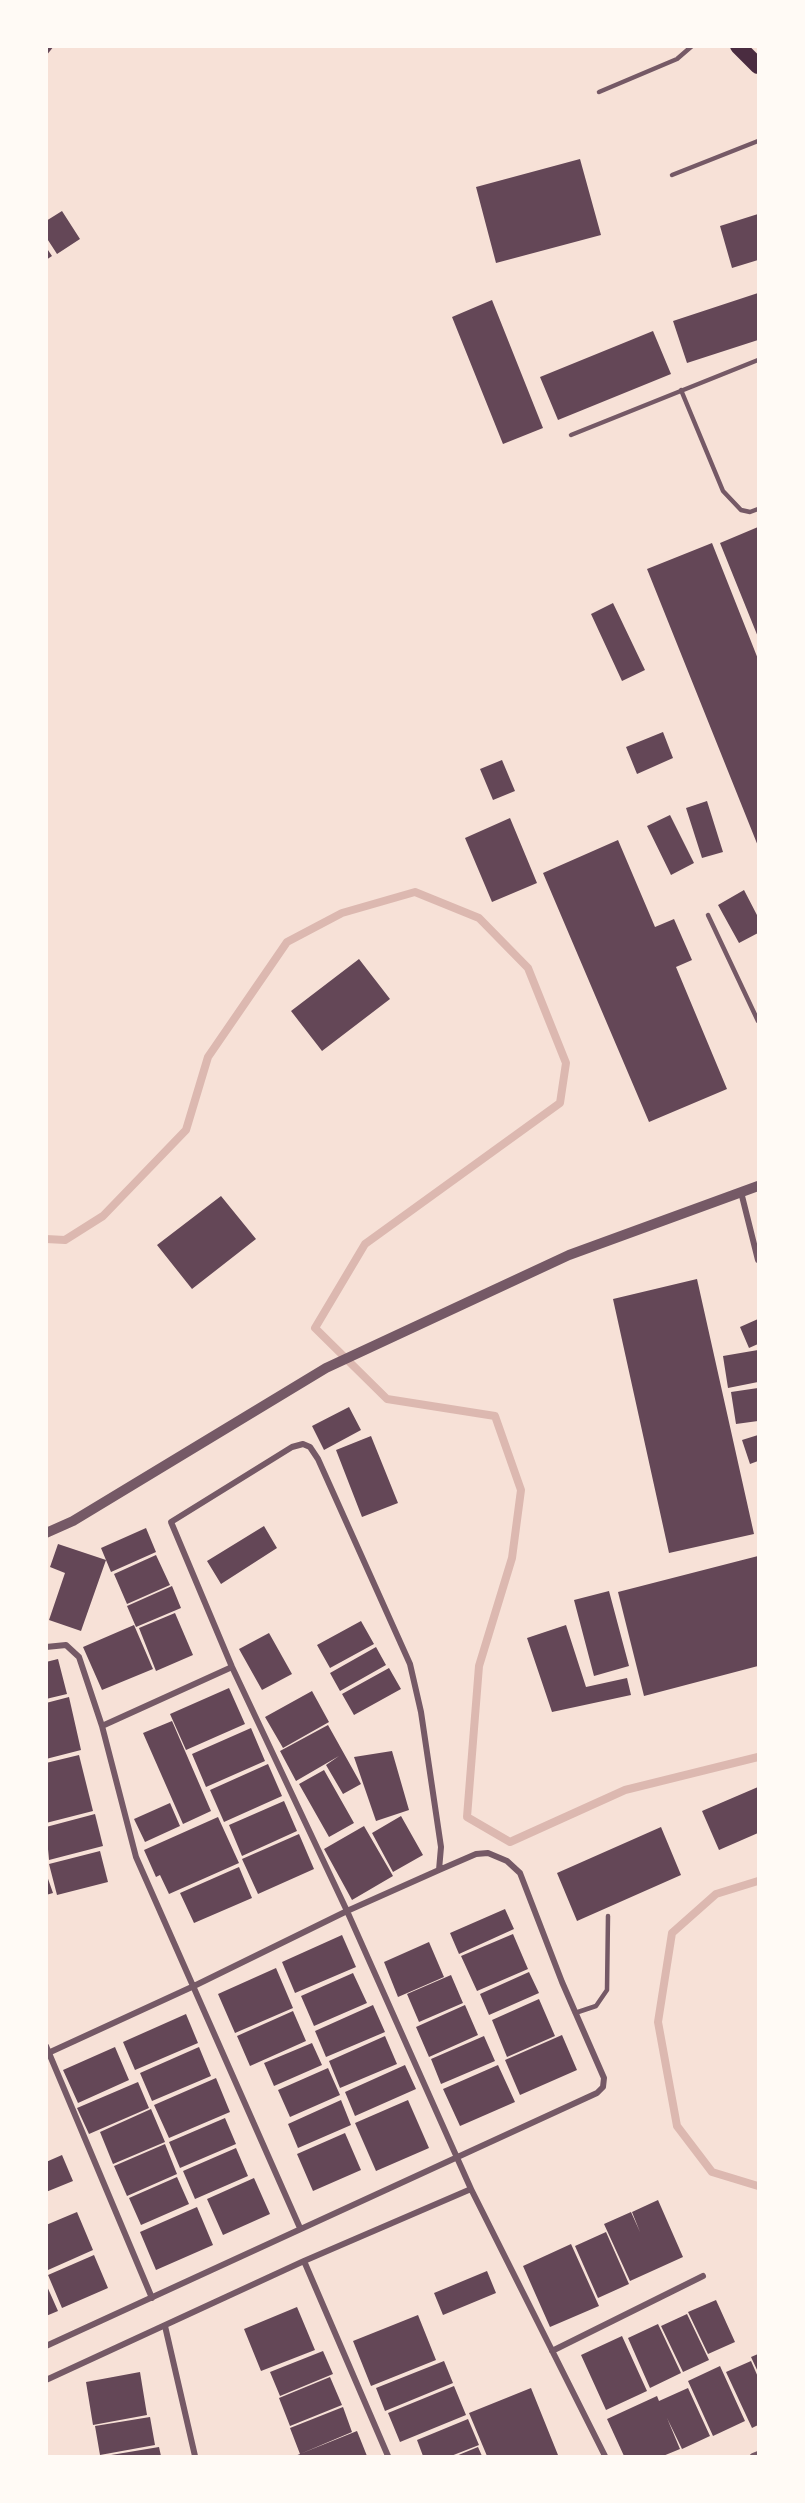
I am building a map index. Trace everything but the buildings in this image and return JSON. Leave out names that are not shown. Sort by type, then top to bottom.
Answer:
[{"type":"highway","points":[[738,46],[759,66]]},
{"type":"street","points":[[46,1533],[73,1521],[326,1368],[368,1347],[568,1255],[759,1186]]},
{"type":"street","points":[[741,1192],[759,1260]]},
{"type":"street","points":[[439,1870],[441,1847],[421,1712],[410,1664],[314,1451],[303,1444],[297,1445],[171,1522],[232,1667],[347,1911],[471,2189],[605,2457]]},
{"type":"street","points":[[46,1647],[66,1645],[79,1657],[102,1726],[136,1857],[300,2228]]},
{"type":"street","points":[[102,1726],[232,1667]]},
{"type":"street","points":[[46,2346],[152,2298],[300,2228],[597,2093],[603,2087],[604,2078],[575,2013],[520,1873],[507,1860],[488,1854],[476,1854],[347,1911],[194,1986],[48,2051],[152,2298]]},
{"type":"street","points":[[46,2380],[304,2261],[471,2189]]},
{"type":"street","points":[[304,2261],[388,2457]]},
{"type":"street","points":[[552,2351],[703,2276]]},
{"type":"street","points":[[165,2326],[195,2457]]},
{"type":"street","points":[[753,2457],[759,2454]]},
{"type":"lane","points":[[600,92],[677,59],[693,46]]},
{"type":"lane","points":[[672,175],[759,141]]},
{"type":"lane","points":[[571,435],[759,360]]},
{"type":"lane","points":[[681,390],[723,491],[741,510],[750,512],[759,509]]},
{"type":"lane","points":[[708,915],[759,1021]]},
{"type":"lane","points":[[575,2013],[596,2006],[607,1990],[608,1916]]},
{"type":"waterway","points":[[46,1239],[65,1240],[103,1216],[186,1130],[208,1057],[287,942],[342,913],[415,892],[479,918],[528,968],[566,1063],[560,1103],[365,1244],[315,1328],[387,1399],[495,1416],[521,1490],[512,1558],[479,1666],[467,1817],[510,1842],[625,1790],[758,1757]]},
{"type":"waterway","points":[[758,1881],[716,1894],[672,1933],[658,2022],[677,2126],[712,2172],[758,2186]]}]
